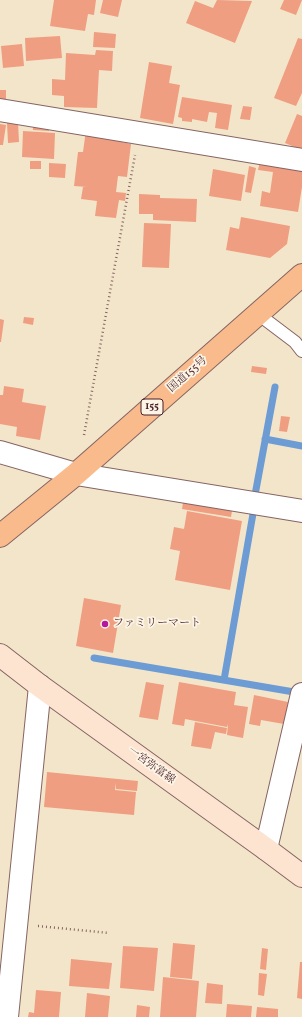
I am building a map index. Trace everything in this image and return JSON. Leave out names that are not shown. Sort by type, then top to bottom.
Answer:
[{"type":"highway","name":"国道155号","points":[[0,536],[76,474],[302,275]]},
{"type":"main road","name":"一宮弥富線","points":[[0,655],[40,686],[302,876]]},
{"type":"street","points":[[0,110],[302,160]]},
{"type":"street","points":[[0,452],[76,474],[302,511]]},
{"type":"street","points":[[7,1017],[4,988],[16,924],[40,686]]},
{"type":"street","points":[[266,849],[302,694]]},
{"type":"lane","points":[[258,314],[295,342],[302,351]]},
{"type":"path","points":[[84,438],[139,133]]},
{"type":"path","points":[[16,924],[109,933]]},
{"type":"building","points":[[54,0],[96,0],[94,15],[88,14],[85,31],[50,26]]},
{"type":"building","points":[[103,0],[122,0],[118,17],[100,13]]},
{"type":"building","points":[[217,0],[252,1],[235,43],[186,23],[195,1],[213,8]]},
{"type":"building","points":[[284,0],[302,0],[296,15],[280,9]]},
{"type":"building","points":[[94,32],[116,34],[115,48],[93,47]]},
{"type":"building","points":[[60,36],[62,58],[26,61],[25,38]]},
{"type":"building","points":[[298,38],[302,39],[302,93],[296,106],[274,98]]},
{"type":"building","points":[[22,44],[24,66],[3,68],[1,46]]},
{"type":"building","points":[[96,50],[113,51],[112,71],[99,70],[97,108],[64,107],[64,96],[52,95],[52,79],[65,80],[66,53],[95,55]]},
{"type":"building","points":[[149,62],[172,66],[169,83],[180,85],[173,124],[140,118]]},
{"type":"building","points":[[0,90],[6,90],[6,101],[0,101]]},
{"type":"building","points":[[182,97],[232,105],[228,130],[215,128],[217,113],[209,112],[207,122],[192,119],[192,122],[182,121],[182,118],[178,117]]},
{"type":"building","points":[[243,106],[252,107],[250,120],[240,119]]},
{"type":"building","points":[[297,114],[302,116],[302,150],[285,143]]},
{"type":"building","points":[[18,122],[19,142],[8,143],[7,123]]},
{"type":"building","points":[[0,124],[6,125],[3,145],[0,145]]},
{"type":"building","points":[[33,125],[49,125],[49,131],[33,130]]},
{"type":"building","points":[[86,130],[123,134],[122,142],[131,144],[127,177],[118,176],[116,192],[126,193],[125,201],[119,200],[116,218],[95,216],[97,201],[81,199],[83,187],[87,187],[74,186],[78,152],[83,152]]},
{"type":"building","points":[[23,131],[55,133],[54,159],[22,157]]},
{"type":"building","points":[[30,161],[41,161],[41,169],[30,169]]},
{"type":"building","points":[[260,161],[302,168],[302,187],[298,212],[260,206],[262,191],[270,193],[273,172],[258,170]]},
{"type":"building","points":[[49,163],[66,164],[65,178],[49,177]]},
{"type":"building","points":[[249,166],[256,168],[251,193],[245,192]]},
{"type":"building","points":[[213,169],[245,175],[241,201],[209,196]]},
{"type":"building","points":[[139,194],[160,195],[160,198],[197,199],[196,222],[153,220],[153,214],[139,214]]},
{"type":"building","points":[[241,217],[290,226],[287,244],[270,258],[226,250],[230,227],[239,229]]},
{"type":"building","points":[[144,223],[171,224],[169,268],[142,267]]},
{"type":"building","points":[[24,317],[34,318],[33,325],[23,323]]},
{"type":"building","points":[[0,319],[4,320],[1,342],[0,342]]},
{"type":"building","points":[[252,366],[267,368],[266,374],[251,372]]},
{"type":"building","points":[[4,386],[24,389],[22,402],[46,406],[40,440],[16,436],[17,427],[0,424],[0,395],[3,395]]},
{"type":"building","points":[[281,416],[290,417],[287,432],[279,431]]},
{"type":"building","points":[[184,496],[233,505],[231,517],[182,509]]},
{"type":"building","points":[[187,511],[242,521],[230,590],[175,580],[180,551],[170,549],[174,527],[184,529]]},
{"type":"building","points":[[84,598],[121,605],[113,653],[76,646]]},
{"type":"building","points":[[146,682],[164,685],[158,720],[139,717]]},
{"type":"building","points":[[179,682],[236,692],[234,705],[248,707],[243,738],[227,735],[228,724],[227,727],[185,719],[184,726],[172,724]]},
{"type":"building","points":[[254,695],[288,702],[284,724],[261,720],[260,726],[249,724]]},
{"type":"building","points":[[195,722],[227,728],[226,734],[215,732],[211,749],[191,746]]},
{"type":"building","points":[[47,772],[138,781],[137,791],[116,789],[116,783],[115,790],[136,792],[134,815],[44,807]]},
{"type":"building","points":[[173,943],[195,945],[192,979],[170,977]]},
{"type":"building","points":[[123,946],[158,948],[154,991],[120,988]]},
{"type":"building","points":[[262,948],[268,949],[266,970],[260,969]]},
{"type":"building","points":[[71,959],[112,963],[109,989],[69,986]]},
{"type":"building","points":[[300,962],[302,962],[302,999],[297,998]]},
{"type":"building","points":[[259,973],[267,974],[264,996],[258,995]]},
{"type":"building","points":[[163,977],[199,981],[196,1017],[160,1017]]},
{"type":"building","points":[[207,983],[223,985],[222,1004],[205,1003]]},
{"type":"building","points":[[36,990],[61,992],[59,1017],[28,1017],[29,1012],[34,1013]]},
{"type":"building","points":[[87,993],[110,996],[108,1017],[85,1017]]},
{"type":"building","points":[[227,1004],[252,1006],[251,1017],[226,1017]]},
{"type":"building","points":[[137,1005],[150,1007],[149,1017],[136,1017]]},
{"type":"building","points":[[257,1007],[278,1009],[278,1017],[256,1017]]},
{"type":"waterway","points":[[255,495],[275,387]]},
{"type":"waterway","points":[[265,439],[302,446]]},
{"type":"waterway","points":[[224,680],[254,508]]},
{"type":"waterway","points":[[94,658],[294,692]]},
{"type":"place","name":"ファミリーマート","points":[[105,624]]}]
